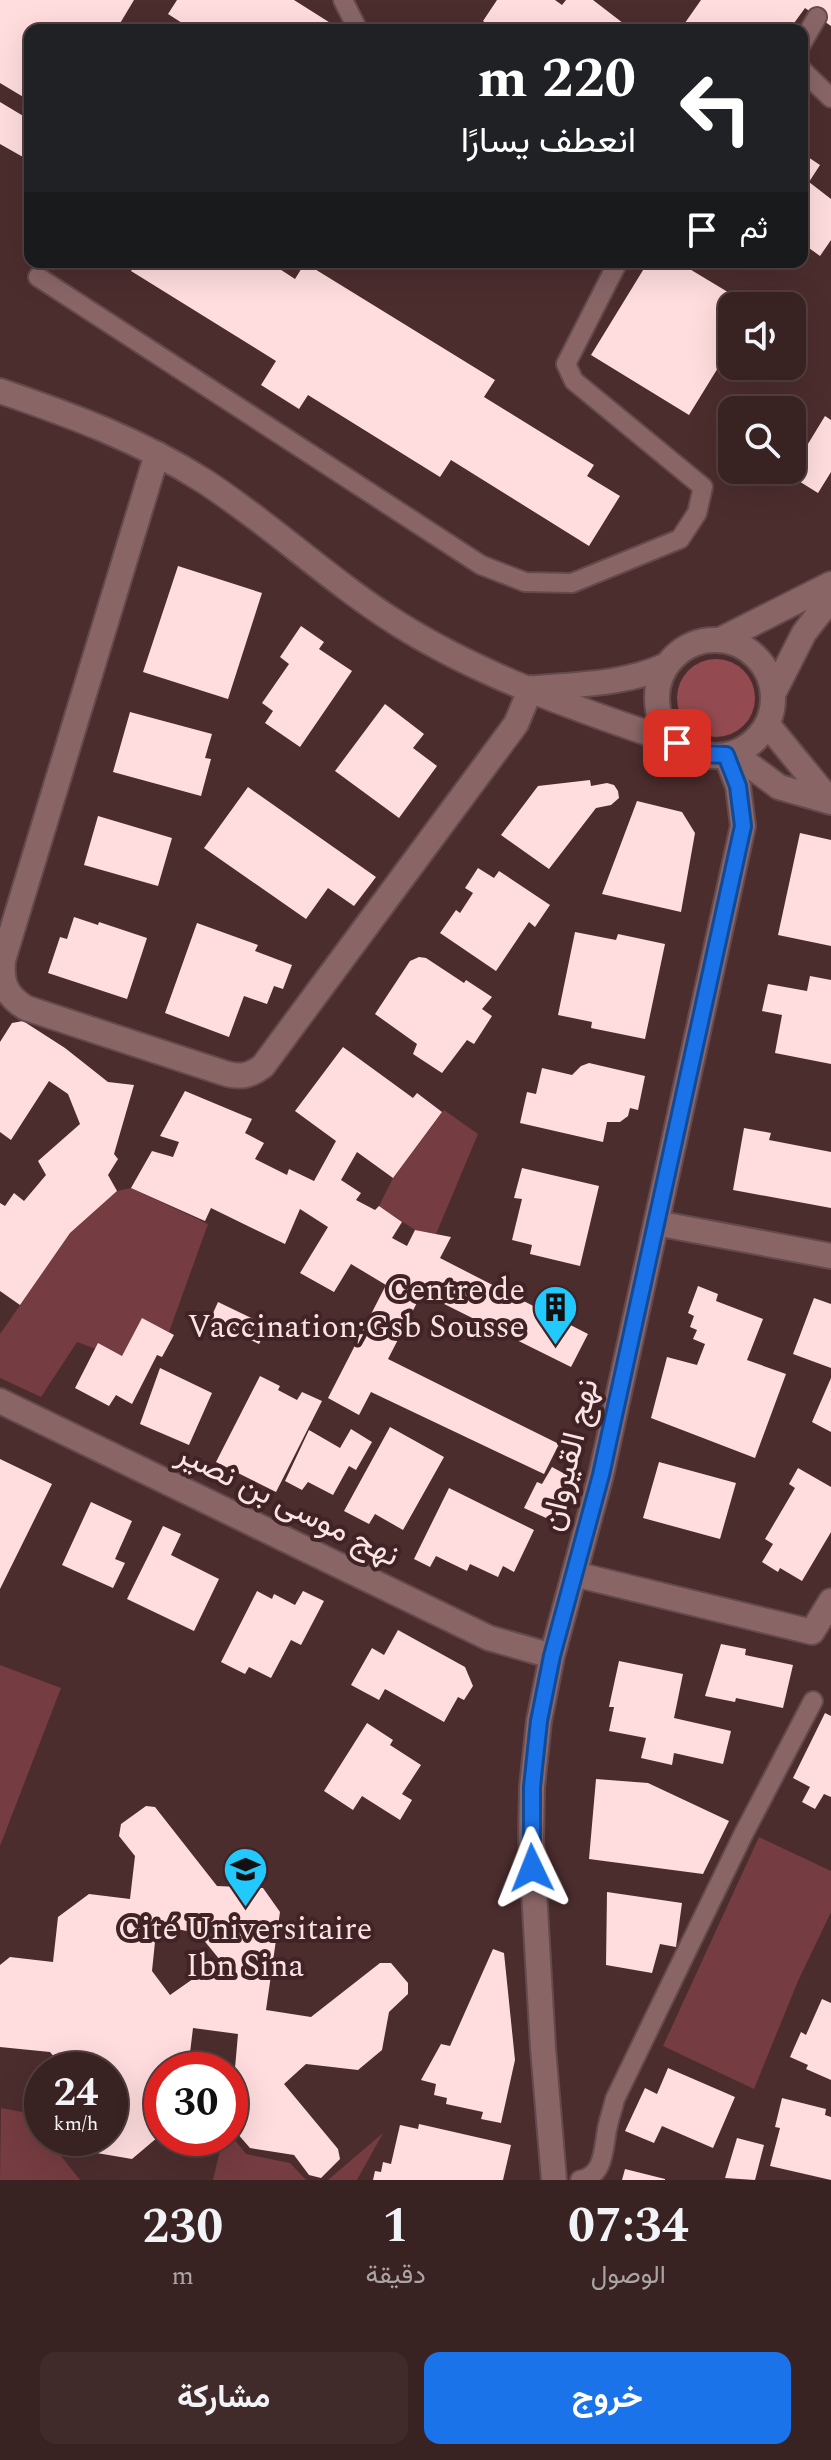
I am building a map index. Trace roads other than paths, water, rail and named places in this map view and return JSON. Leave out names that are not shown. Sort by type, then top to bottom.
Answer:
[{"type":"street","points":[[0,391],[80,418],[157,454],[205,482],[397,623],[479,668],[700,754],[730,754],[753,742],[767,724],[773,694],[804,633],[831,598]]},
{"type":"street","points":[[157,454],[3,960],[2,994],[26,1008],[54,1018],[224,1073],[235,1076],[255,1072],[263,1066],[516,724],[531,688]]},
{"type":"street","points":[[531,688],[612,682],[643,676],[667,665],[696,643],[720,640],[831,584]]},
{"type":"street","points":[[720,640],[750,652],[769,678],[773,694]]},
{"type":"street","points":[[667,665],[657,697],[659,714],[666,730],[677,743]]},
{"type":"street","points":[[767,724],[831,802]]},
{"type":"street","points":[[730,754],[779,787],[831,802]]},
{"type":"street","name":"نهج القيروان","points":[[554,2180],[531,1839],[532,1787],[539,1721],[552,1656],[601,1475],[743,826],[730,754]]},
{"type":"street","points":[[656,1223],[831,1256]]},
{"type":"street","name":"نهج موسى بن نصير","points":[[0,1401],[489,1638],[552,1656]]},
{"type":"street","points":[[574,1574],[812,1632],[831,1601]]},
{"type":"lane","points":[[343,0],[355,24]]},
{"type":"lane","points":[[808,33],[817,17]]},
{"type":"lane","points":[[808,76],[831,98]]},
{"type":"lane","points":[[38,277],[481,565],[525,582],[572,583],[680,539],[697,513],[703,487],[574,381],[566,364],[615,268]]},
{"type":"lane","points":[[580,2180],[595,2174],[601,2164],[615,2099],[743,1835],[813,1701]]},
{"type":"place","name":"Centre de Vaccination;Gsb Sousse","points":[[556,1347]]},
{"type":"place","name":"Cité Universitaire Ibn Sina","points":[[245,1909]]}]
